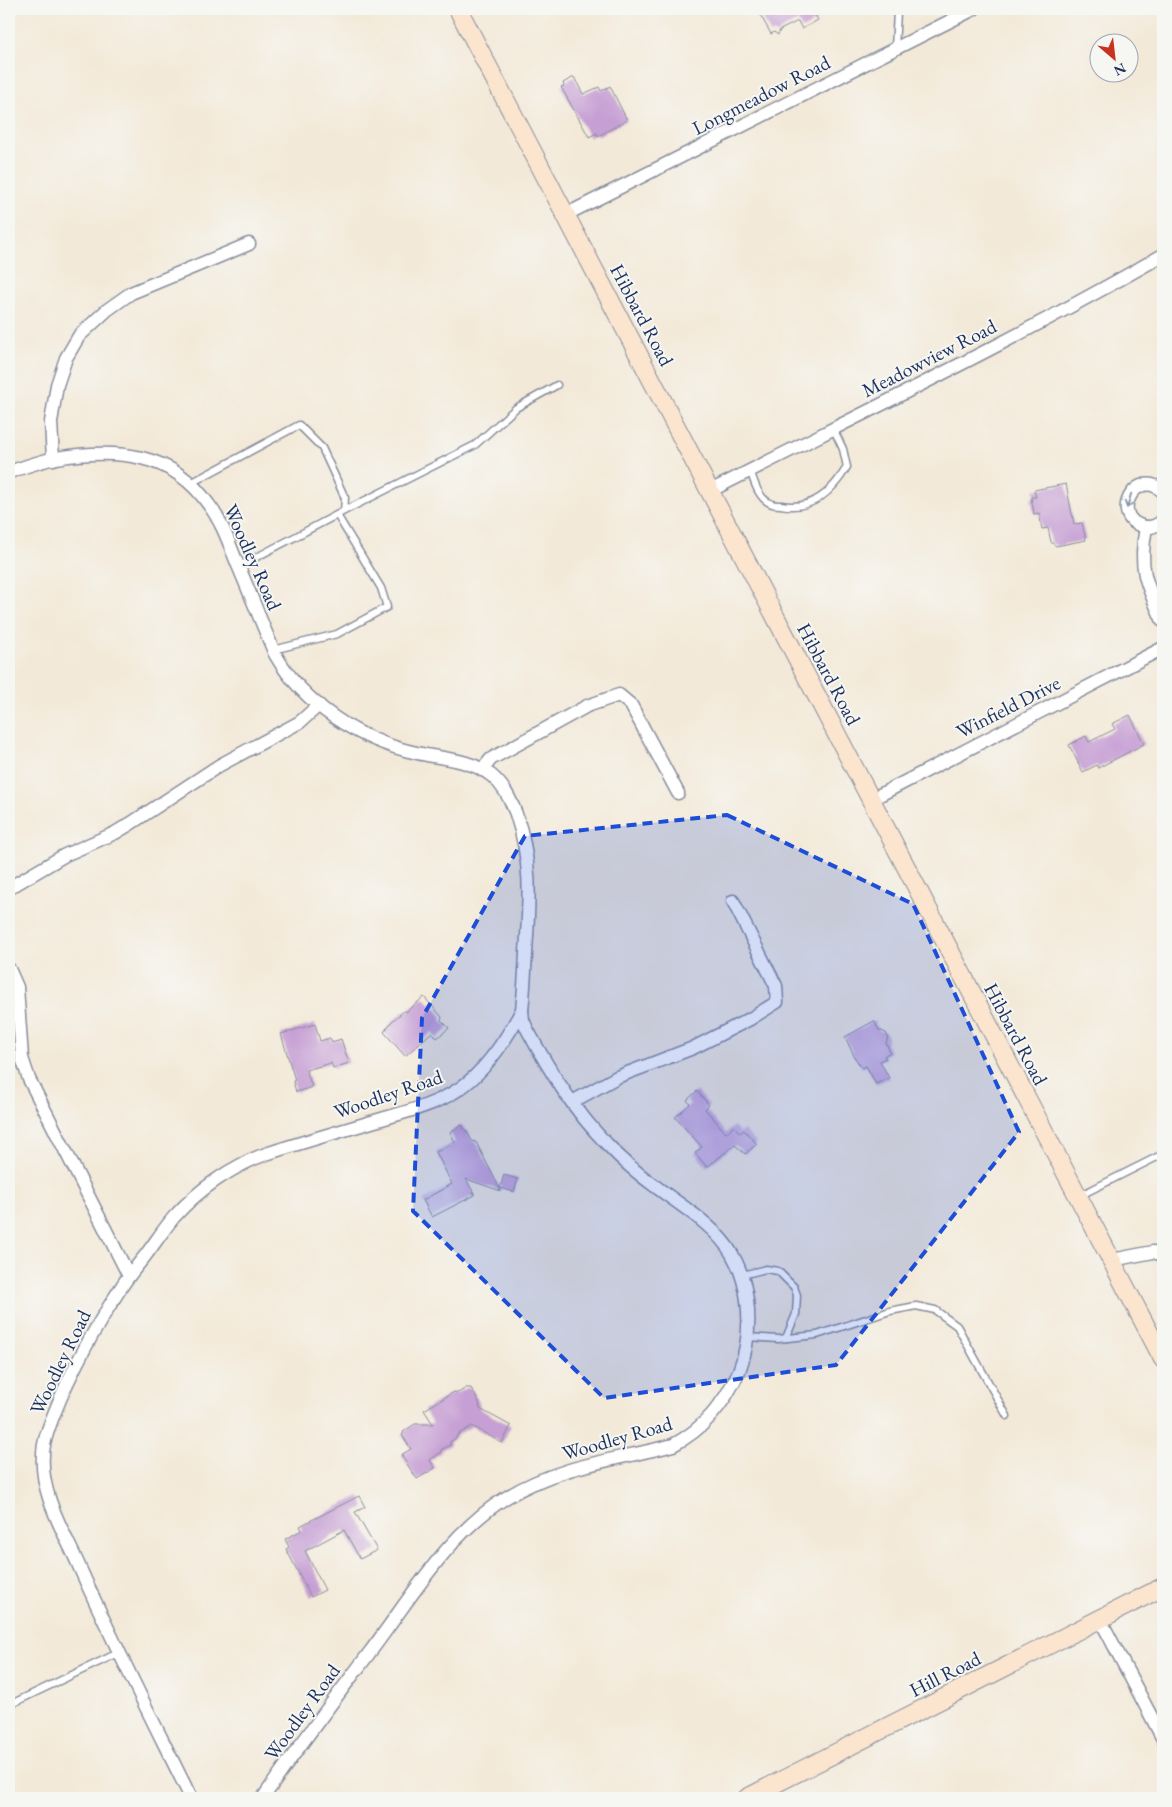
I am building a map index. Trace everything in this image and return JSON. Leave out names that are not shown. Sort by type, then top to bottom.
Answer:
[{"type":"street","name":"Hibbard Road","points":[[458,9],[1163,1359]]},
{"type":"street","name":"Longmeadow Road","points":[[565,215],[895,48],[959,12],[974,9]]},
{"type":"street","points":[[53,459],[51,422],[57,385],[66,358],[79,336],[107,310],[131,293],[249,244]]},
{"type":"street","name":"Meadowview Road","points":[[710,491],[1065,309],[1163,255]]},
{"type":"street","name":"Woodley Road","points":[[9,472],[53,459],[109,454],[134,456],[155,461],[170,468],[191,483],[210,505],[220,522],[273,650],[284,671],[297,686],[335,718],[363,735],[390,746],[457,761],[482,770],[492,776],[504,788],[512,803],[525,846],[528,865],[529,911],[522,1010],[523,1020],[537,1048],[572,1102],[606,1143],[630,1166],[708,1226],[731,1252],[742,1275],[749,1315],[748,1337],[743,1361],[733,1384],[708,1420],[686,1438],[672,1445],[581,1466],[528,1486],[507,1497],[466,1529],[426,1576],[263,1798]]},
{"type":"street","points":[[1163,492],[1154,486],[1140,486],[1129,495],[1127,502],[1129,516],[1134,522],[1146,527],[1153,526],[1163,520]]},
{"type":"street","points":[[1146,527],[1142,552],[1143,570],[1163,621]]},
{"type":"street","name":"Winfield Drive","points":[[870,800],[1163,648]]},
{"type":"street","points":[[482,770],[491,759],[587,706],[619,695],[631,705],[678,793]]},
{"type":"street","points":[[9,888],[65,856],[123,829],[220,765],[300,722],[319,705]]},
{"type":"street","points":[[572,1102],[617,1077],[693,1048],[750,1019],[778,1002],[776,986],[733,901]]},
{"type":"street","points":[[9,969],[17,987],[22,1058],[29,1079],[129,1276]]},
{"type":"street","name":"Woodley Road","points":[[192,1798],[118,1653],[53,1507],[44,1482],[43,1454],[48,1431],[73,1372],[91,1336],[129,1276],[176,1215],[195,1197],[239,1166],[265,1155],[429,1104],[460,1088],[493,1056],[510,1033],[522,1010]]},
{"type":"street","points":[[1112,1260],[1153,1252],[1163,1255]]},
{"type":"street","name":"Hill Road","points":[[747,1798],[1163,1587]]},
{"type":"street","points":[[1100,1619],[1163,1739]]},
{"type":"lane","points":[[895,48],[898,9]]},
{"type":"lane","points":[[238,566],[474,445],[516,408],[557,385]]},
{"type":"lane","points":[[191,483],[299,425],[322,448],[345,498],[344,511]]},
{"type":"lane","points":[[750,470],[757,489],[769,503],[792,508],[818,501],[838,481],[846,467],[842,449],[833,428]]},
{"type":"lane","points":[[273,650],[336,634],[387,607],[382,588],[337,515]]},
{"type":"lane","points":[[1078,1197],[1163,1154]]},
{"type":"lane","points":[[742,1275],[766,1269],[778,1271],[794,1287],[797,1296],[796,1314],[786,1338]]},
{"type":"lane","points":[[748,1337],[786,1338],[817,1336],[890,1311],[916,1306],[935,1310],[957,1326],[1007,1416]]},
{"type":"lane","points":[[9,1705],[118,1653]]},
{"type":"highlighted area","points":[[727,815],[913,904],[1019,1132],[836,1365],[604,1398],[413,1211],[422,1018],[525,836]]},
{"type":"building","points":[[757,9],[822,9],[814,13],[818,20],[802,29],[798,21],[780,30],[778,35],[774,32],[771,34]]},
{"type":"building","points":[[574,77],[583,94],[599,87],[601,91],[610,86],[627,120],[598,136],[597,133],[589,137],[561,87],[564,86],[563,83]]},
{"type":"building","points":[[1066,484],[1074,524],[1082,523],[1086,540],[1056,546],[1051,542],[1048,528],[1042,529],[1039,513],[1034,514],[1031,497],[1036,497],[1034,490]]},
{"type":"building","points":[[1130,715],[1144,744],[1098,768],[1097,765],[1083,772],[1069,745],[1086,736],[1089,742],[1115,729],[1112,724]]},
{"type":"building","points":[[424,997],[449,1028],[437,1038],[432,1032],[405,1056],[384,1032],[392,1021]]},
{"type":"building","points":[[874,1021],[879,1030],[886,1033],[888,1037],[886,1043],[890,1052],[884,1056],[886,1058],[880,1061],[889,1078],[876,1084],[866,1066],[862,1068],[855,1058],[845,1037]]},
{"type":"building","points":[[315,1024],[320,1041],[330,1038],[332,1042],[341,1039],[349,1063],[333,1068],[331,1063],[306,1070],[312,1087],[296,1092],[293,1081],[295,1080],[281,1034]]},
{"type":"building","points":[[697,1091],[709,1105],[705,1109],[726,1133],[734,1126],[740,1133],[744,1130],[757,1144],[745,1154],[735,1145],[707,1167],[695,1153],[702,1147],[675,1117],[690,1104],[687,1100]]},
{"type":"building","points":[[462,1125],[472,1141],[476,1142],[501,1191],[466,1179],[475,1195],[432,1217],[423,1200],[452,1184],[436,1152],[455,1142],[450,1132]]},
{"type":"building","points":[[504,1175],[518,1179],[514,1192],[500,1188]]},
{"type":"building","points":[[466,1388],[471,1388],[479,1402],[480,1409],[511,1426],[502,1443],[472,1426],[457,1435],[450,1442],[450,1445],[430,1460],[435,1468],[417,1479],[401,1455],[411,1449],[402,1435],[403,1432],[415,1424],[433,1424],[424,1410],[454,1392],[458,1393]]},
{"type":"building","points":[[359,1496],[365,1507],[355,1512],[377,1550],[360,1559],[344,1530],[305,1551],[325,1590],[311,1597],[286,1549],[289,1547],[285,1539],[302,1530],[300,1526]]}]
